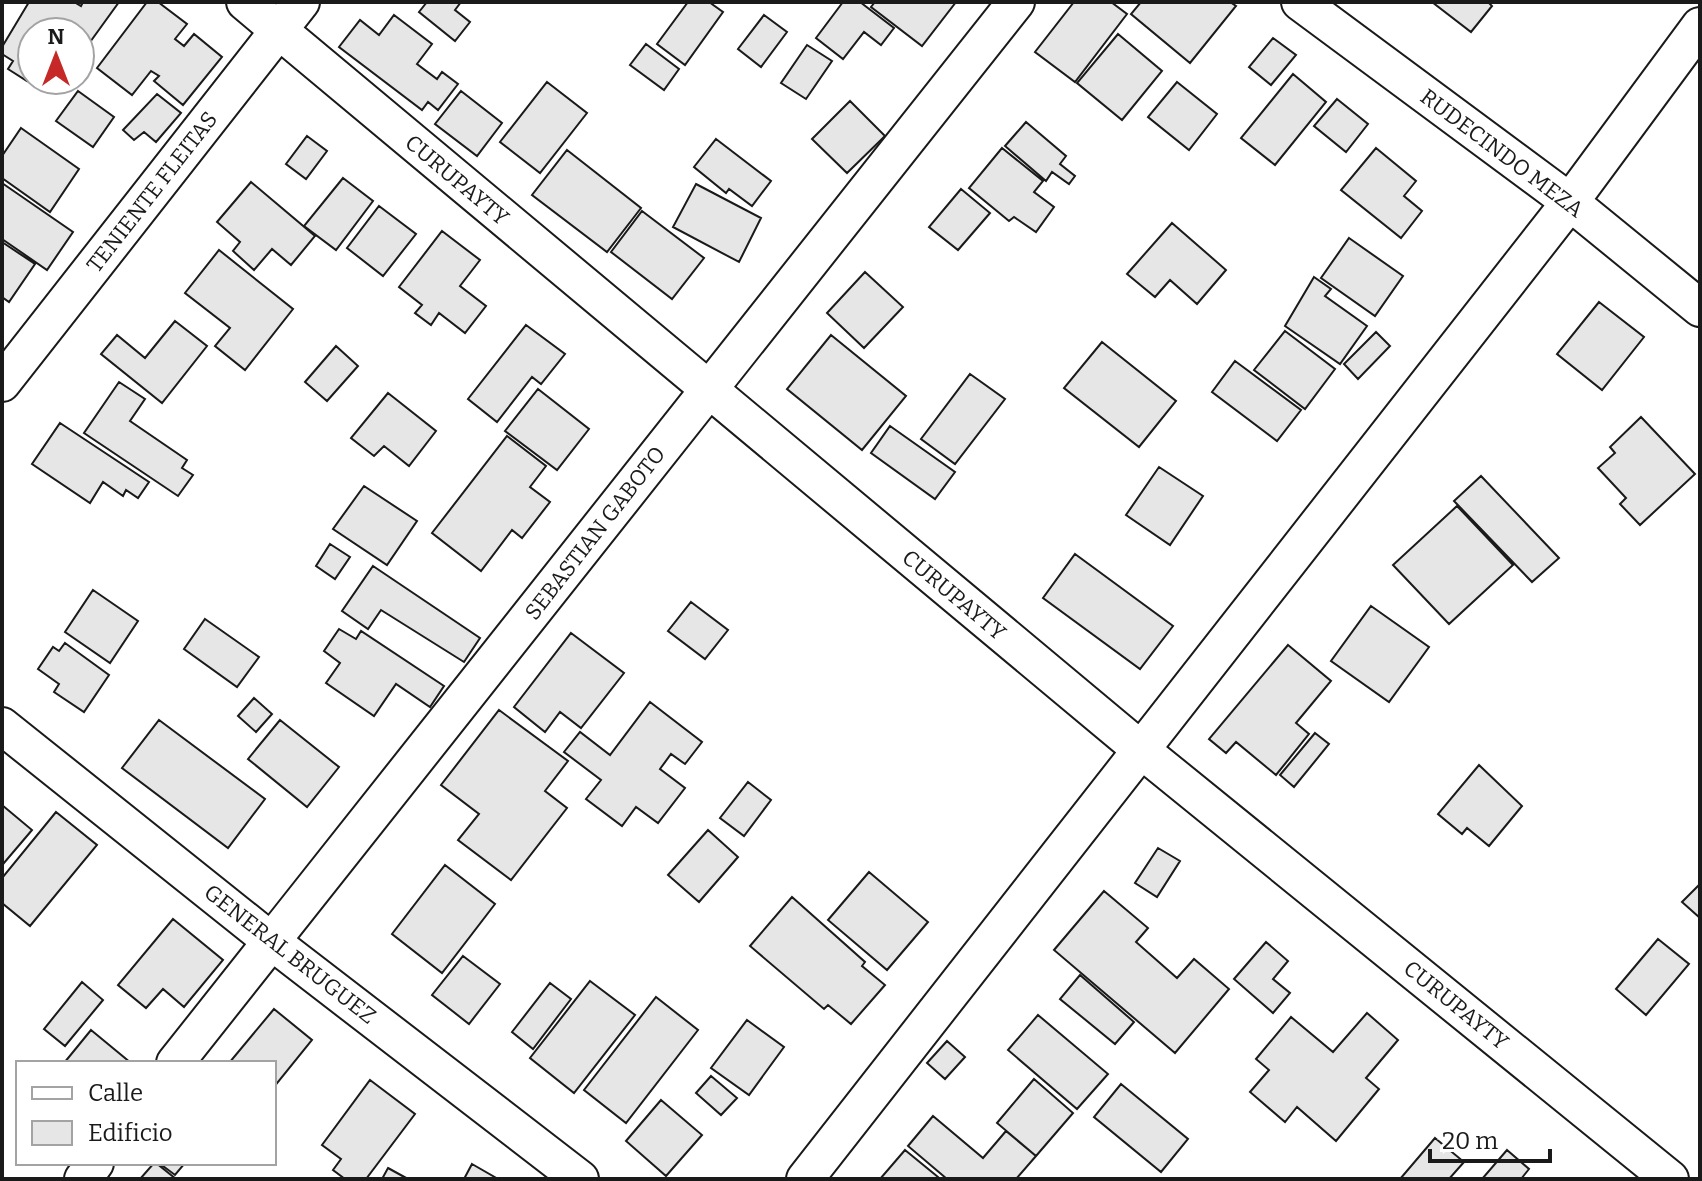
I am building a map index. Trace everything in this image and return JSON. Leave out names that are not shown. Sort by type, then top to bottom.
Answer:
[{"type":"street","name":"CURUPAYTY","points":[[245,2],[291,16],[707,392],[1140,749],[1670,1179]]},
{"type":"street","name":"SEBASTIAN GABOTO","points":[[177,1061],[1016,2]]},
{"type":"street","name":"RUDECINDO MEZA","points":[[1300,2],[1570,202],[1700,308]]},
{"type":"street","name":"TENIENTE FLEITAS","points":[[2,383],[291,16]]},
{"type":"street","points":[[805,1179],[1570,202],[1700,26]]},
{"type":"street","name":"GENERAL BRUGUEZ","points":[[2,726],[271,941],[580,1179]]},
{"type":"building","points":[[29,2],[74,2],[81,6],[83,2],[119,2],[96,34],[96,16],[21,16]]},
{"type":"building","points":[[147,2],[158,2],[187,24],[175,39],[184,46],[194,34],[222,57],[183,105],[154,81],[159,76],[151,71],[132,95],[97,68]]},
{"type":"building","points":[[427,2],[461,2],[455,10],[470,22],[455,41],[419,12]]},
{"type":"building","points":[[688,2],[709,2],[723,12],[685,65],[657,44]]},
{"type":"building","points":[[843,2],[860,2],[894,28],[881,45],[864,32],[843,59],[816,38]]},
{"type":"building","points":[[875,2],[956,2],[922,46],[871,7]]},
{"type":"building","points":[[1074,2],[1111,2],[1127,14],[1075,82],[1035,52]]},
{"type":"building","points":[[1141,2],[1230,2],[1236,6],[1190,63],[1131,14]]},
{"type":"building","points":[[1432,2],[1488,2],[1492,6],[1471,32]]},
{"type":"building","points":[[394,15],[432,44],[417,64],[437,79],[442,72],[458,84],[438,110],[428,102],[422,110],[339,47],[360,20],[379,35]]},
{"type":"building","points":[[764,15],[787,32],[761,67],[738,49]]},
{"type":"building","points":[[16,24],[16,74],[8,69],[13,61],[2,54],[2,47]]},
{"type":"building","points":[[1118,34],[1162,71],[1122,120],[1077,83]]},
{"type":"building","points":[[1273,38],[1296,55],[1271,85],[1249,67]]},
{"type":"building","points":[[646,44],[679,69],[664,90],[630,65]]},
{"type":"building","points":[[807,45],[832,61],[806,99],[781,83]]},
{"type":"building","points":[[1293,74],[1326,102],[1275,165],[1241,138]]},
{"type":"building","points":[[547,82],[587,113],[540,173],[500,142]]},
{"type":"building","points":[[1177,82],[1217,114],[1189,150],[1148,117]]},
{"type":"building","points":[[461,91],[502,123],[477,156],[435,124]]},
{"type":"building","points":[[157,94],[181,113],[156,142],[144,132],[134,140],[123,130]]},
{"type":"building","points":[[74,96],[85,96],[114,117],[93,147],[56,121]]},
{"type":"building","points":[[1337,99],[1368,124],[1346,152],[1314,126]]},
{"type":"building","points":[[850,101],[885,136],[847,173],[812,139]]},
{"type":"building","points":[[1026,122],[1066,156],[1060,164],[1075,176],[1069,184],[1052,172],[1046,181],[1005,146]]},
{"type":"building","points":[[21,128],[79,169],[50,212],[2,178],[2,156]]},
{"type":"building","points":[[307,136],[327,151],[306,179],[286,164]]},
{"type":"building","points":[[716,139],[771,181],[752,206],[729,189],[726,193],[694,167]]},
{"type":"building","points":[[1002,148],[1043,181],[1034,192],[1054,207],[1036,232],[1014,217],[1009,221],[969,188]]},
{"type":"building","points":[[1376,148],[1416,181],[1404,196],[1422,211],[1401,238],[1341,190]]},
{"type":"building","points":[[567,150],[641,208],[607,252],[532,195]]},
{"type":"building","points":[[343,178],[373,201],[336,250],[304,226]]},
{"type":"building","points":[[251,182],[315,236],[291,265],[272,249],[254,270],[233,251],[240,242],[217,222]]},
{"type":"building","points":[[2,183],[73,232],[47,270],[2,239]]},
{"type":"building","points":[[696,184],[761,218],[739,262],[673,227]]},
{"type":"building","points":[[961,189],[990,213],[958,250],[929,227]]},
{"type":"building","points":[[379,206],[416,234],[383,276],[347,248]]},
{"type":"building","points":[[642,211],[704,258],[672,299],[611,252]]},
{"type":"building","points":[[1172,223],[1226,270],[1197,304],[1170,280],[1155,297],[1127,274]]},
{"type":"building","points":[[442,231],[480,260],[460,286],[486,306],[465,333],[439,313],[431,325],[415,313],[422,305],[399,287]]},
{"type":"building","points":[[1349,238],[1403,276],[1375,316],[1321,278]]},
{"type":"building","points":[[2,242],[35,264],[9,302],[2,297]]},
{"type":"building","points":[[219,250],[293,309],[245,370],[215,346],[230,328],[185,293]]},
{"type":"building","points":[[865,272],[903,307],[864,348],[827,313]]},
{"type":"building","points":[[1314,277],[1331,289],[1325,296],[1367,326],[1340,364],[1285,326]]},
{"type":"building","points":[[1599,302],[1644,337],[1602,390],[1557,354]]},
{"type":"building","points":[[175,321],[207,346],[162,403],[101,354],[117,335],[145,358]]},
{"type":"building","points":[[526,325],[565,354],[541,384],[532,377],[497,422],[468,399]]},
{"type":"building","points":[[1285,331],[1335,369],[1305,409],[1254,370]]},
{"type":"building","points":[[1376,332],[1390,346],[1358,379],[1344,364]]},
{"type":"building","points":[[831,335],[906,396],[862,450],[787,389]]},
{"type":"building","points":[[1102,342],[1176,401],[1139,447],[1064,388]]},
{"type":"building","points":[[336,346],[358,366],[327,401],[305,382]]},
{"type":"building","points":[[1235,361],[1301,410],[1277,441],[1212,392]]},
{"type":"building","points":[[970,374],[1005,399],[955,464],[921,439]]},
{"type":"building","points":[[119,382],[145,399],[130,421],[187,460],[182,468],[193,475],[178,496],[84,433]]},
{"type":"building","points":[[538,389],[589,429],[557,470],[505,431]]},
{"type":"building","points":[[388,393],[436,431],[409,466],[384,446],[374,456],[351,438]]},
{"type":"building","points":[[1641,417],[1695,474],[1640,525],[1620,504],[1626,498],[1598,468],[1615,453],[1610,447]]},
{"type":"building","points":[[60,423],[149,482],[138,498],[126,490],[123,496],[103,482],[90,503],[32,464]]},
{"type":"building","points":[[890,426],[955,472],[935,499],[871,453]]},
{"type":"building","points":[[507,436],[546,466],[530,487],[550,502],[522,538],[512,530],[481,571],[432,533]]},
{"type":"building","points":[[1159,467],[1203,496],[1170,545],[1126,515]]},
{"type":"building","points":[[1481,476],[1559,558],[1532,582],[1454,501]]},
{"type":"building","points":[[364,486],[417,521],[387,565],[333,529]]},
{"type":"building","points":[[1457,506],[1513,565],[1449,624],[1393,565]]},
{"type":"building","points":[[330,544],[350,557],[335,579],[316,566]]},
{"type":"building","points":[[1075,554],[1173,626],[1140,669],[1043,598]]},
{"type":"building","points":[[373,566],[480,638],[464,662],[381,610],[368,629],[342,611]]},
{"type":"building","points":[[93,590],[138,621],[110,663],[65,632]]},
{"type":"building","points":[[691,602],[728,630],[705,659],[668,631]]},
{"type":"building","points":[[1371,606],[1429,647],[1389,702],[1331,661]]},
{"type":"building","points":[[205,619],[259,657],[237,687],[184,649]]},
{"type":"building","points":[[339,629],[356,639],[361,631],[444,686],[430,707],[396,684],[374,716],[326,683],[340,663],[324,651]]},
{"type":"building","points":[[571,633],[624,673],[581,728],[560,712],[545,732],[514,707]]},
{"type":"building","points":[[65,643],[109,675],[84,712],[54,692],[59,684],[38,669],[53,647],[59,651]]},
{"type":"building","points":[[1288,645],[1331,681],[1296,723],[1309,734],[1276,775],[1236,742],[1226,753],[1209,739]]},
{"type":"building","points":[[254,698],[272,714],[256,732],[238,716]]},
{"type":"building","points":[[650,702],[702,742],[685,764],[671,754],[660,769],[685,788],[658,823],[636,807],[622,826],[586,799],[601,780],[564,752],[580,732],[610,755]]},
{"type":"building","points":[[499,710],[568,761],[545,791],[567,808],[511,880],[458,840],[479,814],[441,785]]},
{"type":"building","points":[[159,720],[265,799],[228,848],[122,768]]},
{"type":"building","points":[[280,720],[339,767],[307,807],[248,759]]},
{"type":"building","points":[[1315,733],[1329,744],[1294,787],[1280,775]]},
{"type":"building","points":[[1479,765],[1522,806],[1489,846],[1467,828],[1462,834],[1438,814]]},
{"type":"building","points":[[748,782],[771,800],[744,836],[720,818]]},
{"type":"building","points":[[2,805],[32,830],[4,863],[2,861]]},
{"type":"building","points":[[56,812],[97,845],[30,926],[2,903],[2,878]]},
{"type":"building","points":[[708,830],[738,857],[699,902],[668,875]]},
{"type":"building","points":[[1158,848],[1180,861],[1157,897],[1135,883]]},
{"type":"building","points":[[445,865],[495,904],[442,973],[392,934]]},
{"type":"building","points":[[869,872],[928,922],[887,970],[828,920]]},
{"type":"building","points":[[1700,884],[1700,918],[1682,902]]},
{"type":"building","points":[[1104,891],[1148,928],[1136,942],[1177,978],[1194,959],[1229,989],[1175,1053],[1054,950]]},
{"type":"building","points":[[792,897],[865,962],[862,966],[885,985],[851,1024],[828,1005],[824,1009],[750,946]]},
{"type":"building","points":[[173,919],[223,960],[184,1007],[163,989],[146,1008],[118,985]]},
{"type":"building","points":[[1658,939],[1689,964],[1646,1015],[1616,989]]},
{"type":"building","points":[[1266,942],[1288,961],[1273,979],[1290,993],[1273,1013],[1234,979]]},
{"type":"building","points":[[463,956],[500,984],[469,1024],[432,995]]},
{"type":"building","points":[[1080,975],[1134,1022],[1115,1044],[1060,999]]},
{"type":"building","points":[[590,981],[635,1015],[574,1093],[530,1058]]},
{"type":"building","points":[[82,982],[103,1000],[65,1046],[44,1029]]},
{"type":"building","points":[[550,983],[571,999],[533,1049],[512,1032]]},
{"type":"building","points":[[656,997],[698,1030],[626,1123],[584,1090]]},
{"type":"building","points":[[274,1009],[312,1040],[276,1085],[276,1061],[231,1061]]},
{"type":"building","points":[[1367,1013],[1398,1040],[1366,1078],[1379,1089],[1336,1141],[1297,1107],[1285,1122],[1250,1092],[1269,1070],[1256,1059],[1291,1017],[1333,1052]]},
{"type":"building","points":[[1038,1015],[1108,1074],[1077,1109],[1008,1050]]},
{"type":"building","points":[[747,1020],[784,1047],[749,1095],[711,1068]]},
{"type":"building","points":[[91,1030],[129,1061],[66,1061]]},
{"type":"building","points":[[947,1041],[965,1057],[945,1079],[927,1063]]},
{"type":"building","points":[[711,1076],[737,1098],[721,1115],[696,1093]]},
{"type":"building","points":[[1034,1079],[1073,1113],[1036,1156],[997,1123]]},
{"type":"building","points":[[370,1080],[415,1114],[366,1179],[345,1179],[333,1170],[341,1159],[322,1145]]},
{"type":"building","points":[[1121,1084],[1188,1139],[1161,1172],[1094,1117]]},
{"type":"building","points":[[661,1100],[702,1135],[666,1176],[626,1141]]},
{"type":"building","points":[[933,1116],[983,1158],[1006,1131],[1036,1156],[1016,1179],[947,1179],[908,1146]]},
{"type":"building","points":[[1435,1138],[1464,1162],[1449,1179],[1400,1179]]},
{"type":"building","points":[[905,1150],[938,1177],[937,1179],[880,1179]]},
{"type":"building","points":[[1507,1150],[1529,1169],[1521,1179],[1482,1179]]},
{"type":"building","points":[[472,1164],[498,1179],[464,1179]]},
{"type":"building","points":[[152,1165],[158,1165],[176,1179],[140,1179]]},
{"type":"building","points":[[162,1165],[183,1165],[175,1175]]},
{"type":"building","points":[[388,1168],[408,1179],[382,1179]]}]
